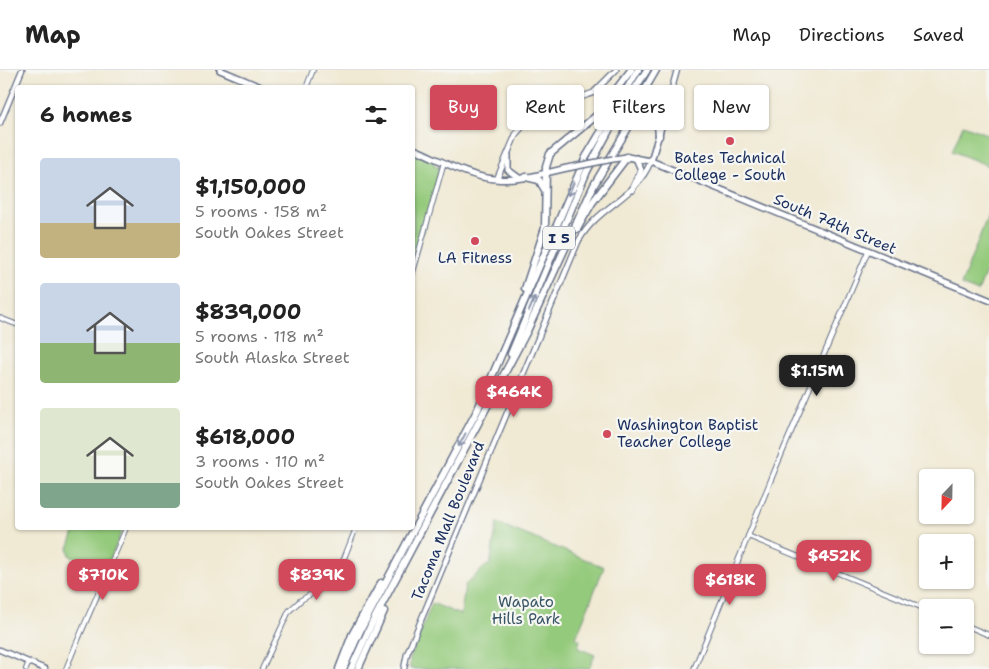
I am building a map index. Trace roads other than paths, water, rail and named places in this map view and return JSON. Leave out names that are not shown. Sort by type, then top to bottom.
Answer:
[{"type":"highway","points":[[512,332],[543,234],[546,201],[546,165],[553,150],[596,116],[631,70]]},
{"type":"highway","name":"I 5","points":[[415,526],[467,430],[512,332],[584,162],[638,70]]},
{"type":"highway","name":"I 5","points":[[351,669],[371,625],[484,412],[587,171],[614,121],[647,70]]},
{"type":"highway","points":[[648,85],[656,70]]},
{"type":"highway","points":[[484,412],[527,331],[582,208],[626,130]]},
{"type":"highway","points":[[659,130],[659,136]]},
{"type":"highway","points":[[555,270],[588,209],[627,157]]},
{"type":"highway","points":[[523,177],[540,181],[544,187],[546,201]]},
{"type":"highway","points":[[359,669],[372,636],[432,512]]},
{"type":"highway","name":"I 5","points":[[343,669],[360,630],[413,530]]},
{"type":"highway","points":[[337,669],[374,592],[395,563]]},
{"type":"main road","points":[[16,85],[22,70]]},
{"type":"main road","points":[[220,70],[257,85]]},
{"type":"main road","points":[[415,149],[479,176],[497,180],[518,131],[532,117],[543,110],[593,93],[616,70]]},
{"type":"main road","name":"Tacoma Mall Boulevard","points":[[673,85],[677,70]]},
{"type":"main road","points":[[0,123],[15,87]]},
{"type":"main road","name":"Tacoma Mall Boulevard","points":[[404,669],[407,654],[447,554],[575,248],[584,230],[598,215],[632,190],[645,175],[660,130]]},
{"type":"main road","points":[[508,155],[509,172],[523,177]]},
{"type":"main road","name":"South 74th Street","points":[[497,180],[523,177],[627,157],[651,161],[989,300]]},
{"type":"main road","points":[[632,190],[641,170],[636,158]]},
{"type":"main road","points":[[0,650],[44,669]]},
{"type":"street","points":[[307,85],[313,70]]},
{"type":"street","points":[[415,266],[445,161]]},
{"type":"street","points":[[694,669],[868,251]]},
{"type":"street","points":[[0,318],[15,324]]},
{"type":"street","points":[[66,669],[94,598],[106,576],[125,530]]},
{"type":"street","points":[[262,669],[289,611],[301,600],[327,585],[339,572],[355,530]]},
{"type":"street","points":[[748,536],[919,606]]},
{"type":"street","points":[[974,629],[989,635]]},
{"type":"street","points":[[26,669],[29,662]]},
{"type":"place","name":"Bates Technical College - South","points":[[730,141]]},
{"type":"place","name":"LA Fitness","points":[[475,241]]},
{"type":"place","name":"Washington Baptist Teacher College","points":[[607,434]]},
{"type":"park label","name":"Wapato Hills Park","points":[[526,610]]}]
